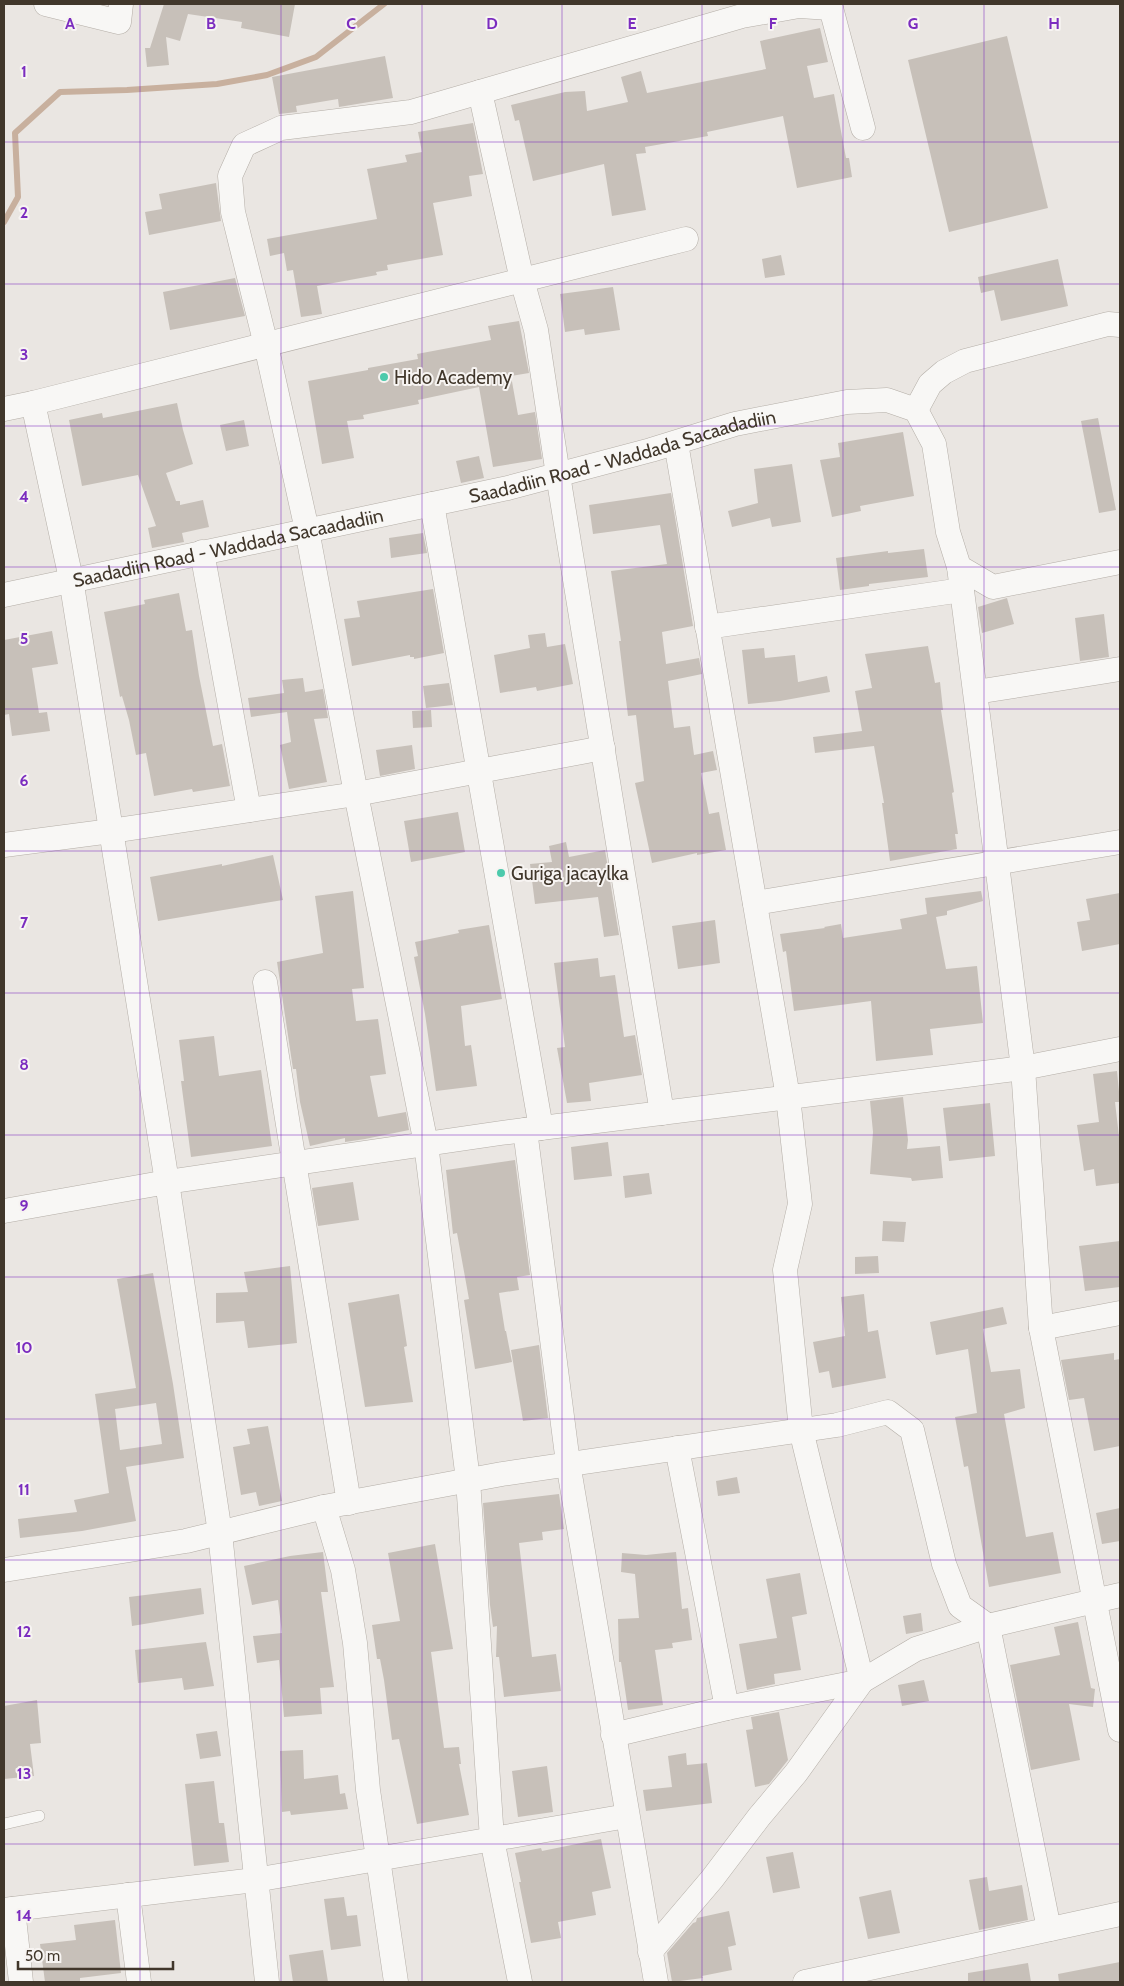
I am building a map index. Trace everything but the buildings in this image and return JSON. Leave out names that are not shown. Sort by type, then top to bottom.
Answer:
[{"type":"street","points":[[46,4],[119,22],[121,4]]},
{"type":"street","points":[[520,1982],[492,1839],[468,1480],[426,1144],[356,794],[306,530],[266,345],[232,212],[230,176],[244,145],[281,128],[411,112],[742,16],[799,6],[831,8],[863,128]]},
{"type":"street","points":[[480,92],[522,280],[538,338],[558,475],[662,1113]]},
{"type":"street","points":[[4,409],[266,345],[686,238]]},
{"type":"street","points":[[1120,325],[1108,324],[965,360],[944,372],[930,384],[916,410],[934,444],[948,532],[961,578],[1023,1068],[1041,1328],[1120,1730]]},
{"type":"street","name":"Saadadiin Road - Waddada Sacaadadiin","points":[[4,594],[508,488],[676,443],[735,424],[847,402],[887,400],[916,410]]},
{"type":"street","points":[[33,403],[70,580],[167,1182],[220,1533],[267,1982]]},
{"type":"street","points":[[650,1952],[712,1879],[759,1817],[796,1773],[862,1681],[801,1430],[785,1270],[800,1204],[788,1097],[676,443]]},
{"type":"street","points":[[432,504],[478,771],[533,1129],[568,1463],[656,1982]]},
{"type":"street","points":[[202,552],[250,810]]},
{"type":"street","points":[[707,626],[961,578],[993,588],[1120,562]]},
{"type":"street","points":[[976,692],[1120,669]]},
{"type":"street","points":[[4,845],[356,794],[603,748]]},
{"type":"street","points":[[755,903],[1120,842]]},
{"type":"street","points":[[265,982],[349,1503]]},
{"type":"street","points":[[4,1211],[167,1182],[426,1144],[1023,1068],[1120,1048]]},
{"type":"street","points":[[1041,1328],[1120,1313]]},
{"type":"street","points":[[4,1570],[186,1541],[324,1507],[468,1480],[568,1463],[837,1425],[888,1412],[912,1430],[944,1564],[960,1606],[988,1626],[1049,1929]]},
{"type":"street","points":[[677,1448],[727,1708]]},
{"type":"street","points":[[324,1507],[343,1570],[353,1634],[368,1790],[396,1982]]},
{"type":"street","points":[[614,1735],[727,1708],[862,1681],[916,1649],[988,1626],[1120,1596]]},
{"type":"street","points":[[21,1982],[8,1909],[255,1880],[627,1816]]},
{"type":"street","points":[[128,1895],[140,1982]]},
{"type":"street","points":[[805,1982],[851,1977],[1049,1929],[1120,1914]]},
{"type":"lane","points":[[4,1824],[39,1816]]},
{"type":"waterway","points":[[4,222],[18,197],[15,133],[60,92],[217,84],[267,75],[316,57],[384,4]]},
{"type":"place","name":"Hido Academy","points":[[384,377]]},
{"type":"place","name":"Guriga jacaylka","points":[[501,873]]}]
